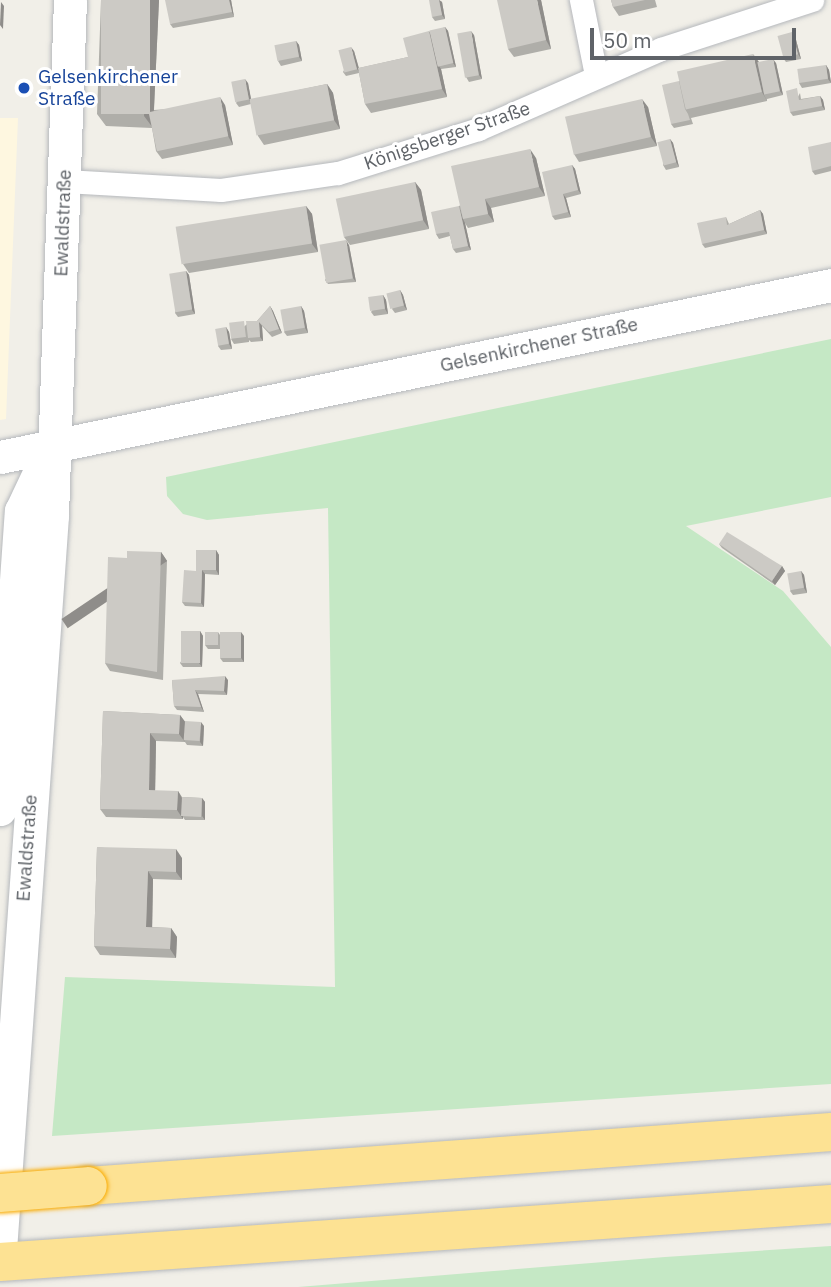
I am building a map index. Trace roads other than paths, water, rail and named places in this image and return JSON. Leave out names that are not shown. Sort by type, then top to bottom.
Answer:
[{"type":"highway","points":[[0,1193],[831,1132]]},
{"type":"highway","points":[[0,1262],[831,1204]]},
{"type":"main road","name":"Ewaldstraße","points":[[0,1250],[52,445],[65,181],[70,0]]},
{"type":"main road","name":"Gelsenkirchener Straße","points":[[0,457],[831,285]]},
{"type":"main road","name":"Ewaldstraße","points":[[0,809],[8,557],[20,511],[52,445]]},
{"type":"street","points":[[581,0],[596,75]]},
{"type":"street","name":"Königsberger Straße","points":[[65,181],[185,190],[294,182],[478,129],[596,75],[812,0]]},
{"type":"place","name":"Gelsenkirchener Straße","points":[[24,88]]}]
